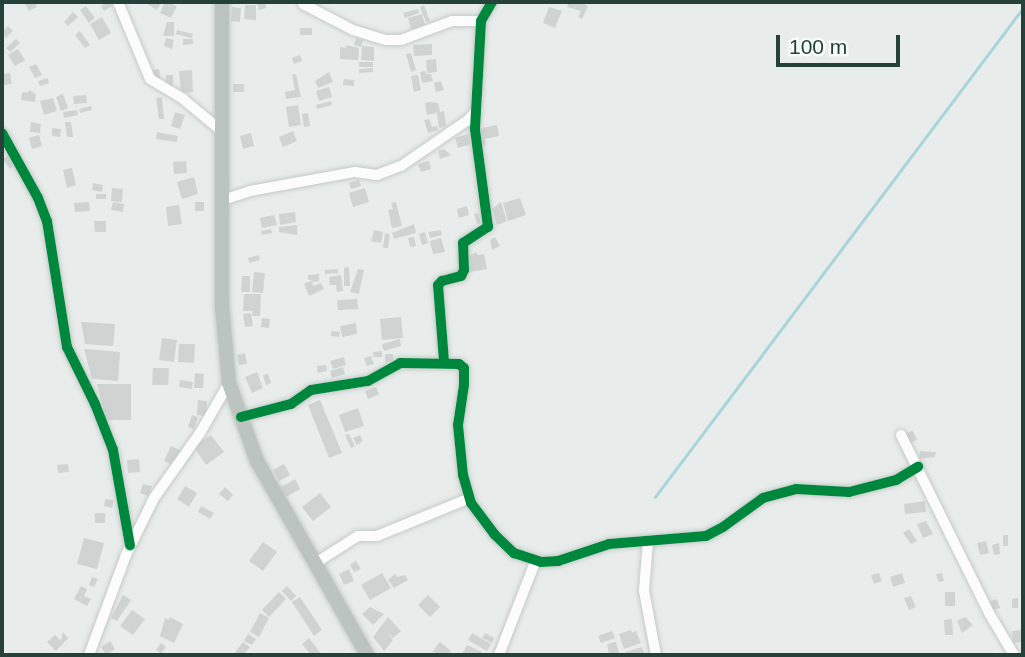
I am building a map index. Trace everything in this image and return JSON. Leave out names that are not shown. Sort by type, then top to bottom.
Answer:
[{"type":"highway","points":[[222,2],[222,306],[229,383],[257,461],[367,655]]},
{"type":"street","points":[[118,2],[150,79],[183,99],[224,133]]},
{"type":"street","points":[[444,361],[438,285],[442,281],[461,276],[464,270],[463,243],[488,227],[475,129],[481,21],[492,2]]},
{"type":"street","points":[[303,4],[353,30],[386,40],[401,40],[452,21],[481,21]]},
{"type":"street","points":[[223,200],[250,191],[355,172],[377,175],[401,166],[468,120],[478,110]]},
{"type":"street","points":[[2,133],[38,198],[47,221],[67,347],[95,404],[113,450],[130,545]]},
{"type":"street","points":[[241,417],[291,404],[311,390],[368,382],[400,363],[444,361],[464,368],[458,425],[463,475],[470,498],[494,534],[514,553],[535,562],[558,561],[609,544],[706,536],[763,498],[796,489],[849,492],[896,480],[918,467]]},
{"type":"street","points":[[89,655],[130,545],[154,498],[200,433],[229,383]]},
{"type":"street","points":[[901,435],[989,613],[1014,655]]},
{"type":"street","points":[[314,564],[358,536],[377,536],[470,498]]},
{"type":"street","points":[[648,541],[644,591],[656,655]]},
{"type":"street","points":[[499,655],[535,562]]},
{"type":"building","points":[[35,2],[37,7],[29,11],[25,4]]},
{"type":"building","points":[[109,2],[112,6],[104,11],[101,6]]},
{"type":"building","points":[[144,2],[162,2],[157,10]]},
{"type":"building","points":[[165,2],[177,6],[171,18],[160,13]]},
{"type":"building","points":[[257,2],[265,2],[266,8],[259,10]]},
{"type":"building","points":[[569,2],[581,2],[588,6],[582,19],[578,17],[581,11],[567,7]]},
{"type":"building","points":[[245,5],[256,5],[256,20],[244,19]]},
{"type":"building","points":[[424,5],[430,21],[426,22],[420,7]]},
{"type":"building","points":[[86,6],[95,18],[89,23],[80,10]]},
{"type":"building","points":[[232,7],[241,8],[240,22],[231,21]]},
{"type":"building","points":[[549,7],[562,11],[555,28],[543,23]]},
{"type":"building","points":[[418,9],[419,13],[405,18],[403,13]]},
{"type":"building","points":[[73,12],[78,17],[68,26],[64,22]]},
{"type":"building","points":[[422,14],[425,25],[411,29],[408,18]]},
{"type":"building","points":[[102,17],[111,33],[99,40],[90,24]]},
{"type":"building","points":[[167,22],[174,22],[174,36],[163,36]]},
{"type":"building","points":[[8,26],[13,31],[6,38],[2,32]]},
{"type":"building","points":[[300,28],[312,28],[312,35],[300,35]]},
{"type":"building","points":[[177,30],[193,34],[192,38],[176,34]]},
{"type":"building","points":[[80,31],[90,45],[85,48],[75,35]]},
{"type":"building","points":[[166,38],[174,40],[172,49],[164,46]]},
{"type":"building","points":[[356,38],[363,40],[361,47],[354,45]]},
{"type":"building","points":[[16,39],[20,43],[10,52],[6,48]]},
{"type":"building","points":[[183,39],[193,39],[193,44],[183,45]]},
{"type":"building","points":[[432,44],[432,55],[414,56],[413,45]]},
{"type":"building","points":[[346,45],[359,48],[358,60],[340,59],[340,47],[346,48]]},
{"type":"building","points":[[362,46],[374,47],[374,61],[361,60]]},
{"type":"building","points":[[18,49],[25,60],[15,66],[8,55]]},
{"type":"building","points":[[411,53],[416,70],[411,72],[406,54]]},
{"type":"building","points":[[300,55],[302,61],[294,64],[292,58]]},
{"type":"building","points":[[436,59],[437,72],[427,73],[426,60]]},
{"type":"building","points":[[359,62],[373,62],[373,67],[359,67]]},
{"type":"building","points":[[36,64],[42,75],[35,78],[29,67]]},
{"type":"building","points":[[373,68],[373,72],[359,73],[359,69]]},
{"type":"building","points":[[159,69],[160,78],[155,79],[153,70]]},
{"type":"building","points":[[192,70],[193,92],[181,93],[179,71]]},
{"type":"building","points":[[425,71],[426,74],[431,74],[433,81],[422,83],[420,72]]},
{"type":"building","points":[[329,72],[333,82],[318,88],[315,81]]},
{"type":"building","points":[[10,73],[12,84],[4,85],[2,74]]},
{"type":"building","points":[[296,74],[301,97],[286,99],[285,92],[295,90],[292,75]]},
{"type":"building","points":[[166,75],[173,75],[173,89],[166,89]]},
{"type":"building","points":[[418,75],[421,90],[414,92],[411,76]]},
{"type":"building","points":[[48,78],[49,83],[40,86],[38,81]]},
{"type":"building","points":[[344,79],[354,80],[354,86],[343,85]]},
{"type":"building","points":[[441,81],[444,90],[436,92],[434,83]]},
{"type":"building","points":[[233,84],[244,84],[244,92],[233,92]]},
{"type":"building","points":[[329,87],[332,97],[319,101],[316,91]]},
{"type":"building","points":[[29,90],[36,94],[35,102],[21,100],[22,92],[28,93]]},
{"type":"building","points":[[63,94],[68,108],[61,111],[56,97]]},
{"type":"building","points":[[86,95],[87,103],[74,104],[73,96]]},
{"type":"building","points":[[162,97],[164,119],[159,119],[156,98]]},
{"type":"building","points":[[53,98],[57,111],[44,115],[40,101]]},
{"type":"building","points":[[331,101],[332,105],[317,109],[316,105]]},
{"type":"building","points":[[425,103],[438,103],[440,112],[444,111],[446,126],[439,128],[437,113],[427,115]]},
{"type":"building","points":[[298,105],[301,125],[289,127],[286,107]]},
{"type":"building","points":[[91,106],[92,110],[80,113],[79,109]]},
{"type":"building","points":[[77,110],[78,115],[64,118],[63,112]]},
{"type":"building","points":[[175,112],[185,115],[180,129],[171,126]]},
{"type":"building","points":[[308,113],[310,126],[304,127],[302,114]]},
{"type":"building","points":[[429,119],[432,127],[437,126],[438,130],[428,133],[424,120]]},
{"type":"building","points":[[31,122],[41,124],[40,133],[30,132]]},
{"type":"building","points":[[65,122],[71,122],[73,137],[67,137]]},
{"type":"building","points":[[497,125],[499,136],[485,139],[486,145],[480,147],[477,129]]},
{"type":"building","points":[[52,128],[61,129],[60,137],[52,136]]},
{"type":"building","points":[[293,131],[297,141],[283,147],[279,137]]},
{"type":"building","points":[[157,132],[178,136],[177,142],[156,139]]},
{"type":"building","points":[[251,133],[254,146],[243,149],[240,136]]},
{"type":"building","points":[[468,134],[471,144],[458,148],[455,138]]},
{"type":"building","points":[[39,135],[42,146],[32,149],[29,138]]},
{"type":"building","points":[[444,149],[451,155],[440,159],[438,151]]},
{"type":"building","points":[[10,154],[17,164],[10,169],[3,159]]},
{"type":"building","points":[[186,161],[187,173],[174,174],[173,162]]},
{"type":"building","points":[[429,161],[431,169],[421,172],[418,164]]},
{"type":"building","points":[[72,168],[76,185],[67,188],[63,170]]},
{"type":"building","points":[[194,177],[198,194],[182,199],[177,182]]},
{"type":"building","points":[[359,180],[361,186],[351,189],[349,183]]},
{"type":"building","points":[[93,183],[103,185],[102,192],[92,190]]},
{"type":"building","points":[[112,188],[123,189],[122,202],[111,201]]},
{"type":"building","points":[[365,188],[369,202],[353,207],[349,193]]},
{"type":"building","points":[[96,194],[106,194],[106,199],[96,199]]},
{"type":"building","points":[[520,198],[526,215],[508,221],[503,203]]},
{"type":"building","points":[[89,202],[90,211],[75,212],[74,203]]},
{"type":"building","points":[[113,202],[124,204],[123,212],[111,210]]},
{"type":"building","points":[[195,202],[204,202],[204,211],[195,211]]},
{"type":"building","points":[[396,202],[402,226],[392,228],[388,210],[393,209],[391,203]]},
{"type":"building","points":[[501,202],[507,221],[497,225],[492,209]]},
{"type":"building","points":[[179,205],[182,224],[168,226],[166,207]]},
{"type":"building","points":[[467,206],[469,215],[459,218],[457,209]]},
{"type":"building","points":[[295,212],[296,222],[280,225],[279,214]]},
{"type":"building","points":[[478,213],[481,223],[477,224],[474,214]]},
{"type":"building","points":[[274,215],[277,225],[262,228],[260,218]]},
{"type":"building","points":[[94,221],[106,221],[106,232],[95,232]]},
{"type":"building","points":[[414,224],[416,233],[394,239],[392,233]]},
{"type":"building","points":[[297,225],[297,235],[279,232],[279,227]]},
{"type":"building","points":[[271,229],[272,233],[262,235],[261,231]]},
{"type":"building","points":[[374,230],[383,232],[381,243],[371,241]]},
{"type":"building","points":[[441,230],[442,235],[430,238],[428,232]]},
{"type":"building","points":[[425,232],[428,243],[422,245],[419,234]]},
{"type":"building","points":[[385,233],[390,234],[388,248],[383,248]]},
{"type":"building","points":[[414,237],[416,246],[410,247],[408,238]]},
{"type":"building","points":[[495,237],[500,246],[492,250],[490,240]]},
{"type":"building","points":[[441,238],[445,252],[433,254],[430,241]]},
{"type":"building","points":[[476,252],[478,255],[484,254],[487,269],[470,272],[467,257]]},
{"type":"building","points":[[259,255],[260,260],[249,263],[248,258]]},
{"type":"building","points":[[349,267],[350,286],[344,286],[344,268]]},
{"type":"building","points":[[338,269],[338,273],[325,274],[325,270]]},
{"type":"building","points":[[358,269],[364,270],[359,294],[350,292]]},
{"type":"building","points":[[254,272],[265,273],[263,293],[252,292]]},
{"type":"building","points":[[319,274],[319,281],[312,282],[313,286],[321,283],[324,289],[309,296],[304,284],[313,280],[308,280],[308,275]]},
{"type":"building","points":[[341,275],[343,291],[337,292],[336,285],[330,285],[329,277]]},
{"type":"building","points":[[242,276],[250,276],[250,292],[241,292]]},
{"type":"building","points":[[244,294],[261,294],[260,316],[252,316],[253,311],[243,311]]},
{"type":"building","points":[[357,299],[358,309],[338,310],[337,300]]},
{"type":"building","points":[[251,313],[253,326],[245,327],[243,314]]},
{"type":"building","points":[[401,317],[403,338],[382,340],[380,319]]},
{"type":"building","points":[[262,318],[270,319],[269,328],[261,327]]},
{"type":"building","points":[[81,322],[115,324],[113,346],[85,344]]},
{"type":"building","points":[[356,323],[357,334],[342,337],[340,326]]},
{"type":"building","points":[[331,331],[340,332],[339,337],[331,336]]},
{"type":"building","points":[[162,338],[177,340],[174,362],[159,360]]},
{"type":"building","points":[[400,339],[401,346],[384,351],[382,344]]},
{"type":"building","points":[[179,344],[195,344],[194,363],[178,362]]},
{"type":"building","points":[[84,349],[120,352],[118,381],[92,379]]},
{"type":"building","points":[[382,351],[382,357],[373,357],[373,352]]},
{"type":"building","points":[[245,353],[247,364],[239,365],[237,355]]},
{"type":"building","points":[[385,354],[393,354],[393,361],[385,362]]},
{"type":"building","points":[[371,356],[374,364],[367,366],[364,358]]},
{"type":"building","points":[[344,357],[346,365],[333,369],[330,361]]},
{"type":"building","points":[[326,365],[327,371],[318,373],[317,366]]},
{"type":"building","points":[[343,367],[345,374],[332,378],[330,371]]},
{"type":"building","points":[[153,368],[169,368],[168,385],[152,385]]},
{"type":"building","points":[[257,372],[263,388],[252,393],[245,377]]},
{"type":"building","points":[[195,373],[204,374],[203,388],[194,388]]},
{"type":"building","points":[[268,374],[271,383],[266,385],[263,375]]},
{"type":"building","points":[[180,380],[193,382],[192,389],[179,387]]},
{"type":"building","points":[[97,384],[131,384],[131,420],[106,420]]},
{"type":"building","points":[[376,387],[379,394],[368,399],[365,391]]},
{"type":"building","points":[[198,400],[207,401],[206,416],[197,415]]},
{"type":"building","points":[[320,400],[342,453],[329,458],[308,405]]},
{"type":"building","points":[[358,408],[364,426],[345,432],[339,415]]},
{"type":"building","points":[[192,415],[198,417],[194,429],[188,427]]},
{"type":"building","points":[[913,431],[917,440],[910,443],[906,433]]},
{"type":"building","points":[[349,434],[355,446],[351,448],[345,435]]},
{"type":"building","points":[[211,435],[224,452],[206,465],[194,447]]},
{"type":"building","points":[[360,435],[363,441],[357,445],[353,438]]},
{"type":"building","points":[[171,446],[182,451],[175,466],[164,461]]},
{"type":"building","points":[[920,451],[936,452],[935,457],[919,459]]},
{"type":"building","points":[[139,459],[140,472],[128,473],[127,460]]},
{"type":"building","points":[[68,464],[69,472],[58,473],[57,465]]},
{"type":"building","points":[[284,464],[290,475],[279,481],[273,470]]},
{"type":"building","points":[[295,479],[300,489],[286,497],[281,487]]},
{"type":"building","points":[[143,484],[152,486],[149,496],[140,493]]},
{"type":"building","points":[[185,486],[197,493],[189,507],[177,499]]},
{"type":"building","points":[[225,487],[233,495],[228,501],[219,494]]},
{"type":"building","points":[[320,493],[331,507],[313,521],[302,507]]},
{"type":"building","points":[[105,499],[114,500],[112,508],[104,506]]},
{"type":"building","points":[[925,501],[926,512],[905,514],[904,504]]},
{"type":"building","points":[[201,506],[214,513],[210,519],[198,512]]},
{"type":"building","points":[[95,513],[105,513],[105,523],[95,523]]},
{"type":"building","points":[[926,521],[933,534],[923,538],[917,524]]},
{"type":"building","points":[[909,529],[917,541],[911,544],[903,533]]},
{"type":"building","points":[[1003,535],[1008,535],[1008,546],[1003,546]]},
{"type":"building","points":[[84,538],[104,543],[97,569],[77,564]]},
{"type":"building","points":[[986,541],[989,553],[980,555],[977,543]]},
{"type":"building","points":[[263,542],[277,552],[263,571],[249,561]]},
{"type":"building","points":[[999,543],[1000,554],[994,555],[992,545]]},
{"type":"building","points":[[356,561],[361,569],[354,572],[350,565]]},
{"type":"building","points":[[349,569],[354,581],[344,585],[339,574]]},
{"type":"building","points":[[382,573],[391,588],[370,600],[361,585]]},
{"type":"building","points":[[879,573],[882,581],[874,584],[871,575]]},
{"type":"building","points":[[902,573],[905,583],[893,587],[890,577]]},
{"type":"building","points":[[942,573],[944,581],[939,582],[936,574]]},
{"type":"building","points":[[395,574],[397,577],[405,575],[408,580],[394,588],[388,580]]},
{"type":"building","points":[[92,577],[98,579],[94,587],[89,585]]},
{"type":"building","points":[[81,586],[87,589],[84,596],[91,599],[87,606],[74,599]]},
{"type":"building","points":[[287,586],[296,596],[291,601],[282,591]]},
{"type":"building","points":[[279,592],[286,599],[269,617],[262,610]]},
{"type":"building","points":[[945,592],[955,592],[955,606],[945,606]]},
{"type":"building","points":[[123,595],[131,600],[117,621],[111,618]]},
{"type":"building","points":[[428,595],[440,607],[430,617],[418,605]]},
{"type":"building","points":[[911,596],[916,607],[909,610],[904,598]]},
{"type":"building","points":[[300,597],[322,630],[314,636],[292,602]]},
{"type":"building","points":[[1018,598],[1018,608],[1012,608],[1012,599]]},
{"type":"building","points":[[997,599],[1000,608],[993,610],[990,601]]},
{"type":"building","points":[[370,607],[384,614],[373,625],[362,614]]},
{"type":"building","points":[[132,610],[145,619],[133,635],[120,626]]},
{"type":"building","points":[[260,613],[269,618],[259,637],[250,632]]},
{"type":"building","points":[[170,617],[183,624],[174,643],[160,636],[165,618],[169,620]]},
{"type":"building","points":[[388,617],[401,631],[393,638],[386,631],[393,640],[384,651],[373,637]]},
{"type":"building","points":[[965,617],[973,625],[962,633],[957,621]]},
{"type":"building","points":[[952,619],[953,635],[945,635],[944,620]]},
{"type":"building","points":[[631,630],[632,633],[636,631],[641,643],[624,649],[619,634]]},
{"type":"building","points":[[1021,630],[1022,642],[1013,643],[1012,631]]},
{"type":"building","points":[[612,631],[615,638],[601,643],[598,636]]},
{"type":"building","points":[[63,632],[68,638],[56,651],[47,642],[55,635],[61,641]]},
{"type":"building","points":[[472,633],[491,644],[487,651],[468,640]]},
{"type":"building","points":[[485,633],[494,638],[492,643],[482,638]]},
{"type":"building","points":[[248,634],[256,639],[252,645],[244,641]]},
{"type":"building","points":[[309,638],[322,655],[311,655],[302,644]]},
{"type":"building","points":[[110,641],[115,649],[106,655],[101,647]]},
{"type":"building","points":[[243,642],[250,647],[243,655],[233,655]]},
{"type":"building","points":[[440,642],[451,651],[448,655],[432,652]]},
{"type":"building","points":[[616,642],[619,653],[609,655],[607,644]]},
{"type":"building","points":[[161,643],[166,647],[161,654],[156,650]]},
{"type":"building","points":[[467,645],[482,652],[481,655],[462,655]]},
{"type":"building","points":[[642,647],[645,655],[625,655],[625,652]]},
{"type":"waterway","points":[[655,497],[1023,8]]},
{"type":"cycle path","points":[[444,361],[438,285],[442,281],[461,276],[464,270],[463,243],[488,227],[475,129],[481,21],[492,2]]},
{"type":"cycle path","points":[[2,133],[38,198],[47,221],[67,347],[95,404],[113,450],[130,545]]},
{"type":"cycle path","points":[[241,417],[291,404],[311,390],[368,381],[400,363],[459,364],[464,368],[464,385],[458,425],[463,475],[471,503],[494,534],[514,553],[541,562],[558,561],[609,544],[706,536],[763,498],[796,489],[849,492],[896,480],[918,467]]}]
